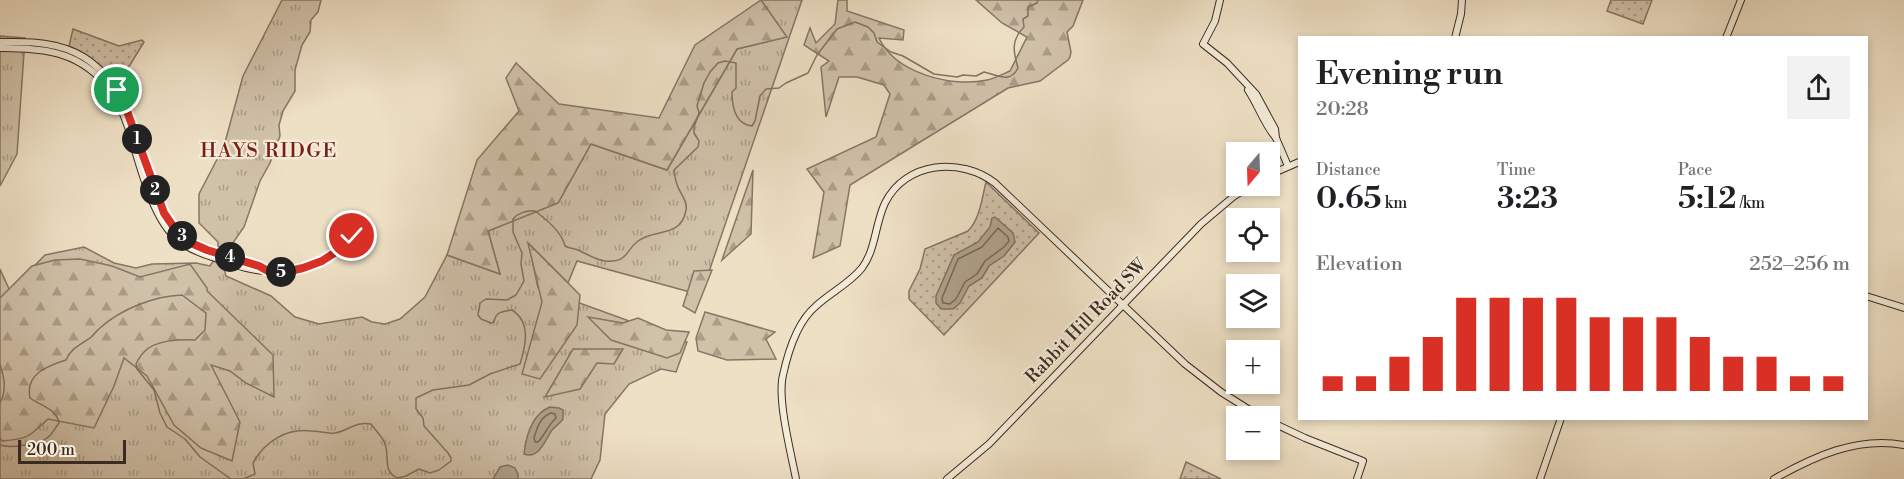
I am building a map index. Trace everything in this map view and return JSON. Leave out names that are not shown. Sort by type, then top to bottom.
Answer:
[{"type":"street","points":[[1220,0],[1215,21],[1203,44],[1227,63],[1250,87],[1263,105],[1275,129],[1276,138],[1288,166]]},
{"type":"street","points":[[1454,36],[1461,14],[1462,0]]},
{"type":"street","points":[[1727,36],[1742,0]]},
{"type":"street","points":[[0,42],[35,42],[54,45],[80,56],[99,69],[114,86],[124,103],[161,207],[175,229],[199,247],[268,271]]},
{"type":"street","points":[[0,48],[38,48],[52,51],[73,59],[94,72],[106,84],[120,105],[156,209],[170,232],[184,245],[254,270],[290,271],[316,264],[342,248],[352,236]]},
{"type":"street","points":[[1280,170],[1298,162]]},
{"type":"street","points":[[796,479],[781,389],[784,371],[798,331],[809,312],[851,279],[862,267],[871,249],[880,215],[888,198],[900,184],[917,172],[934,167],[963,168],[984,175],[999,186],[1196,373],[1241,406]]},
{"type":"street","name":"Rabbit Hill Road SW","points":[[946,479],[988,444],[1201,224],[1235,196]]},
{"type":"street","points":[[1868,295],[1904,306]]},
{"type":"street","points":[[1540,479],[1560,420]]},
{"type":"street","points":[[1280,427],[1363,461],[1357,479]]},
{"type":"street","points":[[1774,479],[1824,454],[1848,446],[1875,443],[1904,445]]},
{"type":"green space","points":[[282,0],[321,0],[318,12],[311,20],[310,32],[302,45],[295,70],[295,91],[283,111],[279,125],[280,136],[270,163],[260,181],[244,227],[230,247],[223,265],[226,276],[271,296],[295,317],[319,324],[362,317],[372,322],[385,324],[400,319],[425,297],[447,255],[500,274],[488,231],[558,203],[591,144],[667,170],[737,49],[786,37],[761,0],[802,0],[701,295],[577,261],[568,283],[529,244],[538,288],[687,342],[676,372],[661,369],[629,384],[605,414],[600,460],[591,479],[0,479],[0,269],[10,291],[45,255],[84,247],[114,263],[136,268],[152,264],[196,263],[210,266],[218,254],[218,242],[199,223],[199,194],[224,146],[243,76]]},
{"type":"green space","points":[[761,0],[787,37],[737,49],[667,170],[591,144],[558,203],[488,231],[500,274],[447,255],[477,160],[519,111],[506,78],[516,63],[559,104],[659,118],[695,45]]},
{"type":"green space","points":[[838,0],[847,0],[847,11],[904,30],[903,40],[879,38],[887,50],[911,69],[942,79],[973,82],[990,79],[1010,71],[1027,37],[1002,23],[976,0],[1083,0],[1073,26],[1067,32],[1071,52],[1068,60],[1040,81],[1008,88],[850,185],[840,246],[813,258],[824,192],[807,169],[876,137],[890,94],[884,85],[857,77],[839,77],[826,117],[821,67],[829,61],[804,45],[810,28],[816,43],[835,24]]},
{"type":"green space","points":[[1611,0],[1652,0],[1643,24],[1607,11]]},
{"type":"green space","points":[[73,29],[119,46],[142,40],[144,42],[130,65],[114,79],[93,60],[69,46]]},
{"type":"green space","points":[[0,36],[25,38],[17,154],[0,186]]},
{"type":"green space","points":[[753,170],[751,234],[722,260]]},
{"type":"green space","points":[[986,182],[1039,233],[944,335],[909,299],[909,291],[920,269],[925,249],[968,231],[972,226],[980,208]]},
{"type":"green space","points":[[528,243],[580,295],[577,325],[540,379],[522,374],[542,302]]},
{"type":"green space","points":[[80,259],[112,266],[140,277],[190,264],[207,291],[273,355],[274,397],[246,383],[230,371],[211,365],[240,422],[232,461],[201,448],[174,425],[147,376],[124,358],[114,386],[94,428],[48,419],[28,436],[2,441],[0,438],[0,298],[32,266],[55,260]]},
{"type":"green space","points":[[712,270],[695,313],[683,306],[694,271]]},
{"type":"green space","points":[[705,312],[775,332],[766,339],[776,359],[727,360],[698,351],[696,338]]},
{"type":"green space","points":[[588,317],[623,323],[638,318],[666,330],[689,332],[680,353],[667,358],[611,340]]},
{"type":"green space","points":[[573,349],[623,349],[614,364],[597,363],[580,389],[545,397]]},
{"type":"green space","points":[[1186,462],[1221,479],[1180,479]]},
{"type":"water","points":[[995,217],[1013,233],[1015,242],[1004,256],[989,266],[982,278],[969,286],[960,303],[953,309],[941,309],[936,303],[936,296],[954,255],[978,242],[990,227],[992,218]]},
{"type":"water","points":[[550,407],[563,410],[563,419],[552,430],[538,452],[524,454],[528,433],[534,420]]},
{"type":"water","points":[[508,465],[515,468],[518,479],[493,479],[500,467]]},
{"type":"waterway","points":[[243,479],[255,474],[253,463],[264,448],[285,434],[302,431],[335,433],[366,423],[371,424],[383,439],[388,467],[392,475],[397,478],[419,469],[430,473],[439,470],[451,461],[448,453],[424,426],[423,418],[416,409],[416,398],[433,390],[469,385],[490,374],[520,364],[525,334],[518,315],[512,310],[502,312],[491,323],[481,319],[478,315],[480,303],[486,299],[507,300],[516,295],[524,281],[522,253],[513,232],[513,219],[523,212],[535,211],[557,231],[565,246],[605,261],[618,260],[644,237],[673,229],[679,225],[686,206],[676,182],[674,170],[698,147],[699,141],[694,133],[699,113],[697,106],[704,83],[718,63],[725,61],[736,63],[736,88],[732,92],[734,108],[738,118],[746,125],[752,126],[760,96],[766,89],[779,88],[808,73],[817,55],[837,29],[855,22],[868,27],[874,33],[877,42],[891,52],[903,56],[934,74],[957,77],[976,76],[984,72],[1007,77],[1015,73],[1018,68],[1015,41],[1024,27],[1023,19],[1028,16],[1028,7],[1037,3],[1038,0]]},
{"type":"waterway","points":[[0,445],[17,446],[43,440],[59,423],[52,411],[30,398],[31,383],[39,372],[66,360],[76,347],[90,338],[108,321],[128,309],[160,298],[182,295],[206,313],[205,330],[195,340],[168,341],[154,345],[143,353],[136,364],[137,369],[154,390],[160,413],[167,427],[185,439],[200,457],[231,479]]},
{"type":"waterway","points":[[0,364],[4,379],[0,403]]},
{"type":"waterway","points":[[235,479],[241,479]]},
{"type":"district","name":"HAYS RIDGE","points":[[269,151]]},
{"type":"route","points":[[117,90],[124,103],[161,207],[175,229],[191,243],[268,271],[286,272],[330,257],[352,236]]}]
